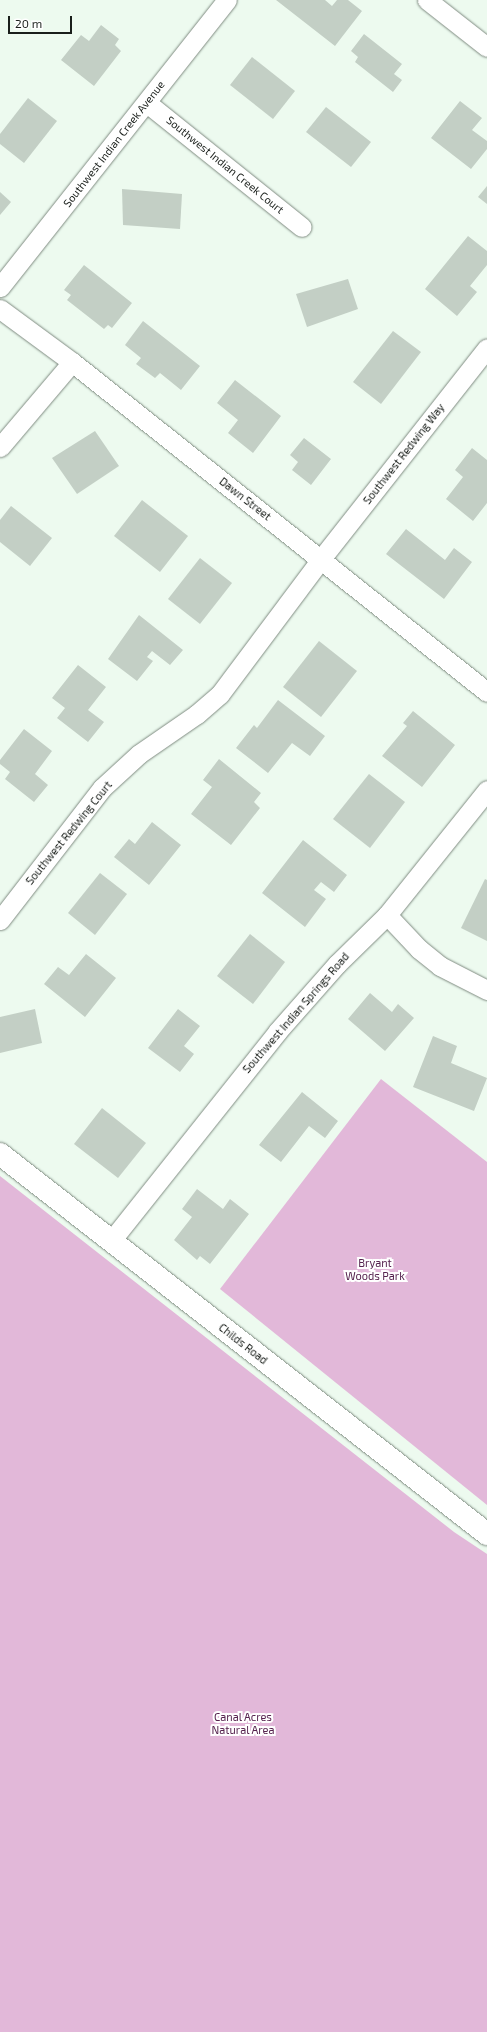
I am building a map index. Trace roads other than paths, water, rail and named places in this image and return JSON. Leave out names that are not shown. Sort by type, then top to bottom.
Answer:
[{"type":"street","name":"Southwest Indian Creek Avenue","points":[[0,287],[227,0]]},
{"type":"street","points":[[427,0],[487,47]]},
{"type":"street","name":"Southwest Indian Creek Court","points":[[147,103],[302,227]]},
{"type":"street","name":"Dawn Street","points":[[0,309],[72,362],[487,692]]},
{"type":"street","name":"Southwest Redwing Way","points":[[321,559],[487,348]]},
{"type":"street","points":[[0,447],[72,362]]},
{"type":"street","name":"Southwest Redwing Court","points":[[0,920],[102,788],[139,754],[197,714],[220,694],[321,559]]},
{"type":"street","name":"Southwest Indian Springs Road","points":[[111,1241],[277,1032],[337,964],[387,914],[487,790]]},
{"type":"street","points":[[387,914],[419,949],[440,966],[487,990]]},
{"type":"street","name":"Childs Road","points":[[0,1154],[487,1534]]},
{"type":"park label","name":"Bryant Woods Park","points":[[375,1270]]},
{"type":"park label","name":"Canal Acres Natural Area","points":[[243,1724]]}]
